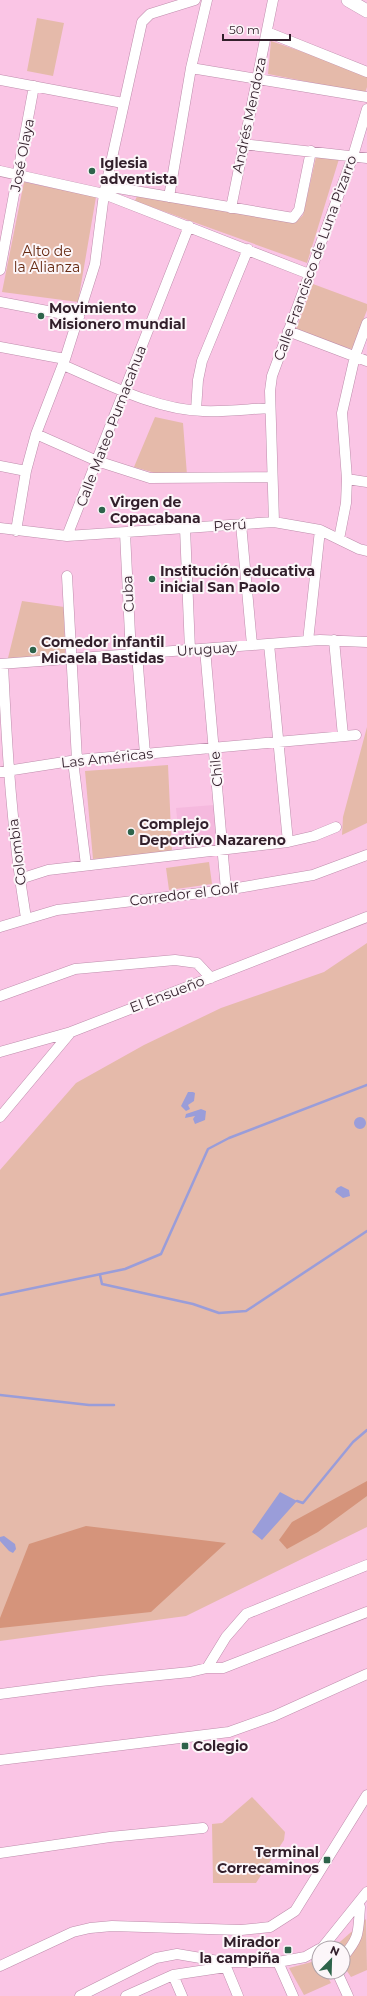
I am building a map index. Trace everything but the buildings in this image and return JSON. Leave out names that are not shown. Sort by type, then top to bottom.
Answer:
[{"type":"main road","points":[[348,0],[367,11]]},
{"type":"street","points":[[16,531],[26,471],[36,434],[64,362],[95,264],[105,190],[142,22],[150,14],[157,11],[196,0]]},
{"type":"street","points":[[169,197],[191,68],[207,0]]},
{"type":"street","name":"Andrés Mendoza","points":[[231,208],[242,144],[273,0]]},
{"type":"street","points":[[267,32],[367,72]]},
{"type":"street","points":[[191,68],[367,97]]},
{"type":"street","points":[[0,80],[123,103]]},
{"type":"street","name":"José Olaya","points":[[0,270],[34,86]]},
{"type":"street","name":"Calle Francisco de Luna Pizarro","points":[[274,522],[270,408],[272,376],[353,156],[367,109]]},
{"type":"street","points":[[242,144],[367,158]]},
{"type":"street","points":[[0,172],[105,190],[169,197],[293,218],[299,210],[311,151]]},
{"type":"street","points":[[105,190],[189,226],[309,274]]},
{"type":"street","name":"Calle Mateo Pumacahua","points":[[67,536],[189,226]]},
{"type":"street","points":[[196,410],[198,380],[202,361],[248,249]]},
{"type":"street","points":[[0,302],[79,317]]},
{"type":"street","points":[[339,539],[346,503],[347,479],[342,413],[355,356],[367,323]]},
{"type":"street","points":[[288,331],[367,360]]},
{"type":"street","points":[[0,347],[64,362],[125,391],[172,407],[196,410],[270,408]]},
{"type":"street","points":[[36,434],[97,461],[150,478],[272,477]]},
{"type":"street","points":[[0,466],[26,471]]},
{"type":"street","points":[[347,479],[367,482]]},
{"type":"street","name":"Perú","points":[[0,528],[67,536],[274,522],[320,530],[359,550],[367,551]]},
{"type":"street","points":[[241,524],[252,645]]},
{"type":"street","points":[[184,528],[190,650]]},
{"type":"street","points":[[308,641],[320,530]]},
{"type":"street","name":"Cuba","points":[[125,533],[134,654],[146,754]]},
{"type":"street","points":[[67,576],[72,659],[75,760],[86,865]]},
{"type":"street","points":[[334,640],[343,736]]},
{"type":"street","name":"Uruguay","points":[[1,664],[308,641],[334,640],[367,642]]},
{"type":"street","points":[[269,644],[288,842]]},
{"type":"street","name":"Chile","points":[[205,649],[226,890]]},
{"type":"street","name":"Colombia","points":[[1,664],[4,772],[26,918]]},
{"type":"street","name":"Las Américas","points":[[4,772],[75,760],[356,735]]},
{"type":"street","points":[[20,880],[48,870],[288,842],[314,836],[336,827]]},
{"type":"street","name":"Corredor el Golf","points":[[0,927],[57,910],[226,890],[313,875],[367,855]]},
{"type":"street","name":"El Ensueño","points":[[0,1117],[71,1032],[367,917]]},
{"type":"street","points":[[0,996],[75,969],[175,960],[197,963],[211,978]]},
{"type":"street","points":[[0,1052],[71,1032]]},
{"type":"street","points":[[207,1668],[226,1637],[246,1614],[367,1566]]},
{"type":"street","points":[[0,1694],[100,1681],[190,1672],[207,1668],[223,1668],[367,1612]]},
{"type":"street","points":[[0,1760],[229,1732],[274,1716],[367,1674]]},
{"type":"street","points":[[0,1966],[73,1932],[90,1928],[112,1926],[241,1930],[270,1927],[295,1912],[363,1806],[367,1795]]},
{"type":"street","points":[[0,1853],[110,1837],[203,1828]]},
{"type":"street","points":[[329,1940],[360,1908],[367,1892]]},
{"type":"street","points":[[351,1948],[356,1942],[359,1930],[360,1908]]},
{"type":"street","points":[[80,1996],[156,1958],[177,1954],[225,1964]]},
{"type":"street","points":[[128,1996],[173,1976],[225,1964],[278,1962],[305,1957],[311,1954]]},
{"type":"street","points":[[278,1962],[293,1996]]},
{"type":"street","points":[[225,1964],[238,1996]]},
{"type":"street","points":[[173,1976],[182,1996]]},
{"type":"street","points":[[341,1980],[348,1996]]},
{"type":"shaded area","points":[[214,805],[217,845],[180,848],[176,808]]},
{"type":"shaded area","points":[[367,1481],[367,1496],[318,1532],[287,1549],[279,1540],[292,1522]]},
{"type":"shaded area","points":[[86,1526],[226,1543],[151,1612],[0,1628],[0,1618],[29,1544]]},
{"type":"green space","points":[[37,18],[64,23],[53,76],[27,71]]},
{"type":"green space","points":[[271,41],[367,74],[367,87],[365,93],[268,74]]},
{"type":"green space","points":[[316,157],[339,159],[307,263],[135,201],[137,196],[295,223],[303,215]]},
{"type":"green space","name":"Alto de la Alianza","points":[[24,182],[96,197],[78,302],[2,292]]},
{"type":"green space","points":[[313,284],[367,304],[367,310],[352,349],[295,332]]},
{"type":"green space","points":[[155,417],[183,423],[187,475],[162,475],[134,467]]},
{"type":"green space","points":[[22,601],[64,607],[65,655],[8,658]]},
{"type":"green space","points":[[367,727],[367,823],[342,835],[343,817]]},
{"type":"green space","points":[[168,765],[172,852],[93,859],[85,771]]},
{"type":"green space","points":[[209,862],[212,884],[169,890],[166,868]]},
{"type":"green space","points":[[367,943],[367,1527],[186,1616],[0,1641],[0,1170],[76,1083],[144,1045],[221,1008],[324,972]]},
{"type":"green space","points":[[252,1797],[285,1832],[284,1840],[256,1883],[213,1883],[212,1824],[222,1823]]},
{"type":"green space","points":[[366,1919],[367,1970],[351,1977],[351,1940],[342,1940]]},
{"type":"green space","points":[[311,1962],[311,1980],[329,1980],[331,1983],[304,1995],[289,1968]]},
{"type":"water","points":[[188,1092],[195,1093],[194,1101],[188,1105],[190,1109],[186,1111],[181,1106]]},
{"type":"water","points":[[201,1109],[206,1111],[205,1120],[195,1124],[193,1119],[195,1116],[185,1118],[186,1114]]},
{"type":"water","points":[[358,1117],[362,1117],[366,1123],[362,1129],[358,1129],[354,1125],[354,1121]]},
{"type":"water","points":[[341,1186],[349,1190],[350,1196],[343,1198],[335,1192],[337,1188]]},
{"type":"water","points":[[280,1492],[297,1501],[262,1540],[252,1532]]},
{"type":"water","points":[[4,1536],[15,1544],[16,1549],[13,1553],[9,1551],[0,1541],[0,1537]]},
{"type":"waterway","points":[[0,1295],[125,1269],[161,1254],[208,1149],[229,1138],[367,1085]]},
{"type":"waterway","points":[[100,1275],[102,1284],[193,1304],[219,1313],[246,1311],[367,1231]]},
{"type":"waterway","points":[[0,1395],[89,1405],[114,1405]]},
{"type":"waterway","points":[[297,1501],[303,1503],[353,1442],[367,1430]]},
{"type":"place","name":"Iglesia adventista","points":[[92,171]]},
{"type":"place","name":"Movimiento Misionero mundial","points":[[41,316]]},
{"type":"place","name":"Virgen de Copacabana","points":[[102,510]]},
{"type":"place","name":"Institución educativa inicial San Paolo","points":[[152,579]]},
{"type":"place","name":"Comedor infantil Micaela Bastidas","points":[[33,650]]},
{"type":"place","name":"Complejo Deportivo Nazareno","points":[[131,832]]},
{"type":"place","name":"Colegio","points":[[185,1746]]},
{"type":"place","name":"Terminal Correcaminos","points":[[327,1860]]},
{"type":"place","name":"Mirador la campiña","points":[[288,1950]]}]
